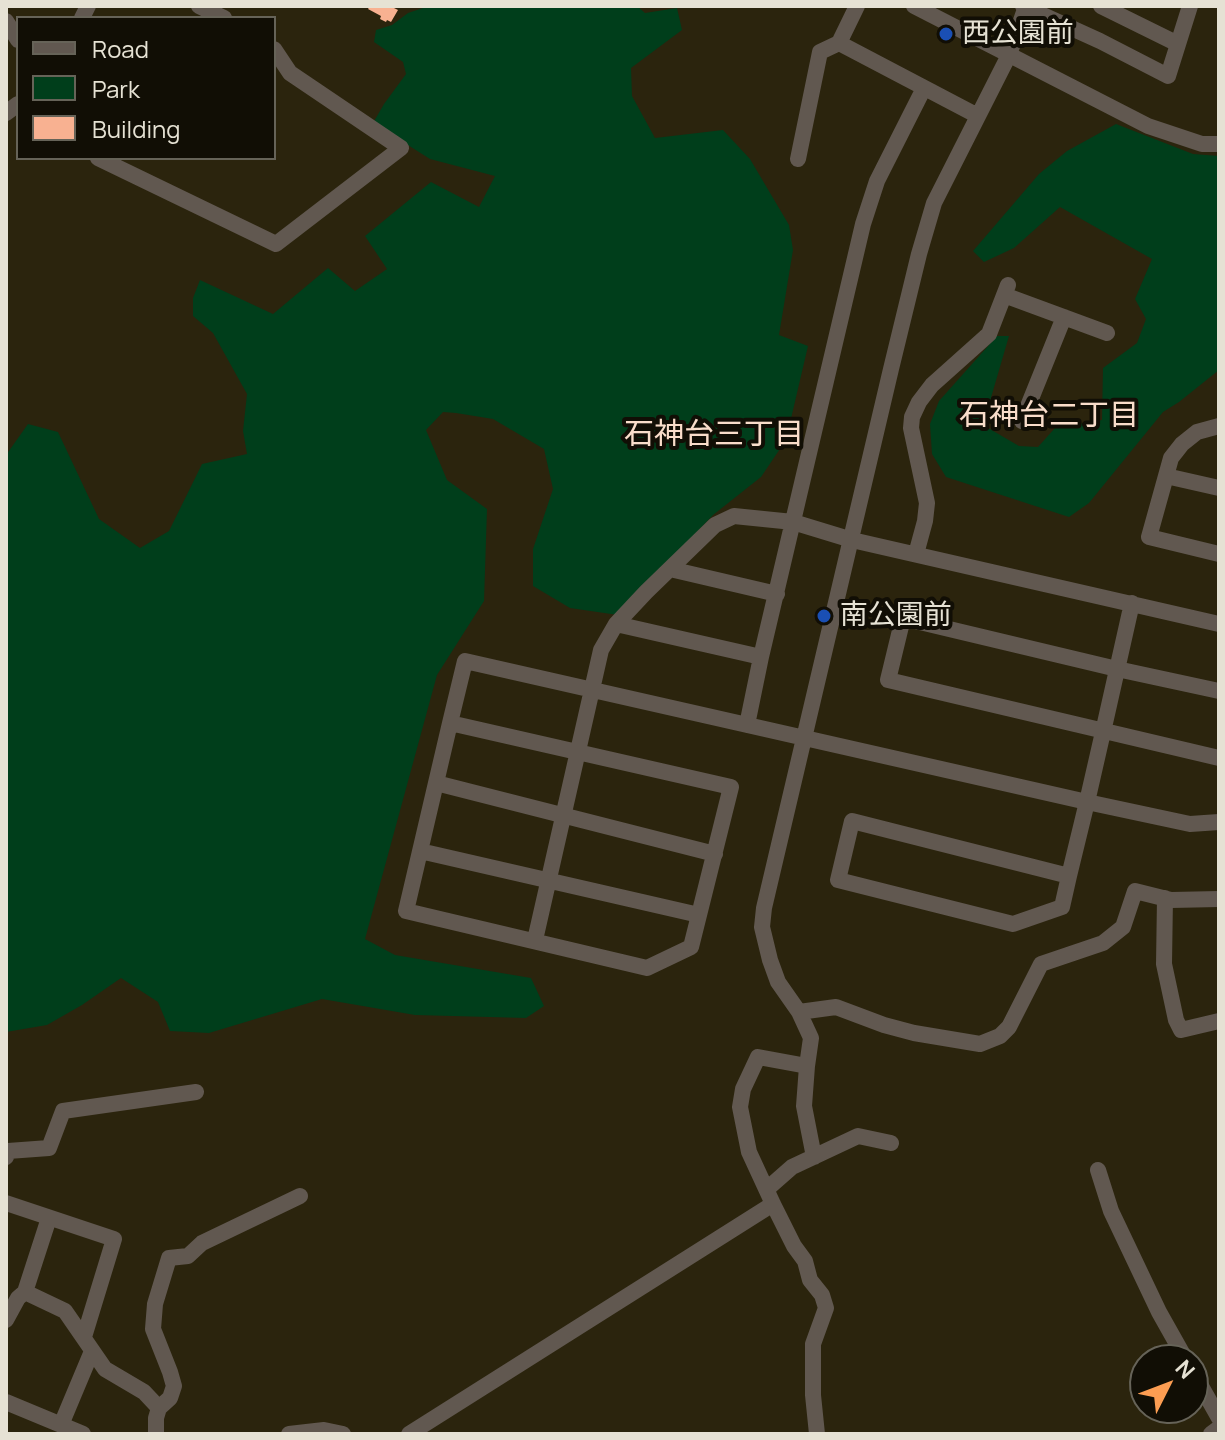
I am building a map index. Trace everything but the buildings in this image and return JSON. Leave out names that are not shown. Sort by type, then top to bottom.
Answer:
[{"type":"street","points":[[199,6],[220,16]]},
{"type":"street","points":[[798,159],[820,52],[839,43],[857,6]]},
{"type":"street","points":[[914,6],[1148,126],[1202,144],[1219,144]]},
{"type":"street","points":[[1101,6],[1178,44]]},
{"type":"street","points":[[814,1157],[804,1106],[811,1038],[799,1012],[778,982],[770,960],[762,927],[764,908],[919,254],[934,203],[1009,55],[1025,7],[1168,76],[1190,6]]},
{"type":"street","points":[[839,43],[978,116]]},
{"type":"street","points":[[102,160],[276,244],[401,148],[290,73],[276,52]]},
{"type":"street","points":[[747,725],[863,224],[877,181],[924,88]]},
{"type":"street","points":[[916,554],[927,503],[911,428],[912,417],[932,385],[989,334],[1006,290],[1107,333]]},
{"type":"street","points":[[1022,421],[1064,317]]},
{"type":"street","points":[[1219,426],[1197,432],[1171,458],[1149,537],[1219,554]]},
{"type":"street","points":[[1166,476],[1219,488]]},
{"type":"street","points":[[535,940],[601,650],[616,624],[670,569],[715,525],[734,516],[793,522],[852,540],[1219,624]]},
{"type":"street","points":[[670,569],[777,594]]},
{"type":"street","points":[[1069,876],[852,821],[838,880],[1013,924],[1062,907],[1132,603]]},
{"type":"street","points":[[1219,691],[903,618],[888,680],[1219,758]]},
{"type":"street","points":[[616,624],[761,657]]},
{"type":"street","points":[[450,723],[731,787],[691,947],[647,968],[406,911],[450,723],[465,661],[1190,824],[1219,822]]},
{"type":"street","points":[[436,783],[715,854]]},
{"type":"street","points":[[420,851],[699,915]]},
{"type":"street","points":[[799,1012],[836,1007],[899,1029],[980,1044],[1000,1036],[1009,1027],[1041,964],[1103,943],[1123,927],[1135,891],[1165,898],[1219,899]]},
{"type":"street","points":[[1165,898],[1164,964],[1176,1020],[1181,1030],[1219,1021]]},
{"type":"street","points":[[807,1066],[758,1057],[743,1089],[740,1107],[749,1152],[826,1308],[813,1344],[817,1434]]},
{"type":"street","points":[[6,1157],[8,1151],[49,1148],[63,1111],[196,1092]]},
{"type":"street","points":[[409,1434],[770,1197],[792,1167],[858,1136],[891,1143]]},
{"type":"street","points":[[1098,1170],[1111,1211],[1177,1344]]},
{"type":"street","points":[[156,1434],[159,1408],[170,1398],[174,1386],[153,1329],[155,1304],[169,1258],[188,1256],[202,1243],[300,1196]]},
{"type":"street","points":[[6,1203],[114,1239],[88,1344],[61,1425]]},
{"type":"street","points":[[6,1320],[18,1298],[25,1292],[49,1218]]},
{"type":"street","points":[[25,1292],[65,1311],[105,1369],[144,1392],[159,1408]]},
{"type":"street","points":[[1209,1400],[1219,1418]]},
{"type":"street","points":[[6,1402],[83,1434]]},
{"type":"street","points":[[1211,1434],[1219,1428]]},
{"type":"street","points":[[289,1434],[324,1430],[343,1434]]},
{"type":"green space","points":[[429,6],[637,6],[645,13],[677,8],[682,30],[631,68],[632,96],[655,138],[723,130],[750,159],[789,225],[793,250],[779,335],[808,346],[786,440],[761,477],[713,515],[618,615],[570,608],[533,586],[533,549],[553,489],[544,449],[493,419],[456,413],[443,412],[426,430],[447,480],[487,509],[484,601],[437,675],[365,939],[395,955],[531,978],[544,1006],[526,1018],[415,1015],[322,999],[209,1033],[170,1031],[158,1002],[121,978],[47,1025],[6,1032],[6,455],[28,424],[58,432],[99,519],[140,548],[169,531],[202,464],[247,454],[243,431],[247,394],[213,333],[193,316],[193,298],[200,280],[273,314],[328,268],[355,291],[387,269],[365,236],[431,182],[479,207],[495,176],[430,159],[373,123],[406,74],[403,62],[374,42],[376,30]]},
{"type":"green space","points":[[1116,124],[1193,154],[1219,156],[1219,370],[1163,412],[1089,503],[1069,517],[946,477],[932,454],[930,424],[939,401],[997,336],[1009,336],[983,425],[1019,446],[1038,447],[1063,419],[1079,424],[1102,420],[1103,368],[1137,343],[1146,319],[1135,299],[1152,259],[1060,207],[1014,248],[984,262],[973,251],[1039,174],[1067,151]]},
{"type":"place","name":"西公園前","points":[[946,34]]},
{"type":"place","name":"南公園前","points":[[824,616]]},
{"type":"district","name":"石神台二丁目","points":[[1049,417]]},
{"type":"district","name":"石神台三丁目","points":[[714,436]]}]
